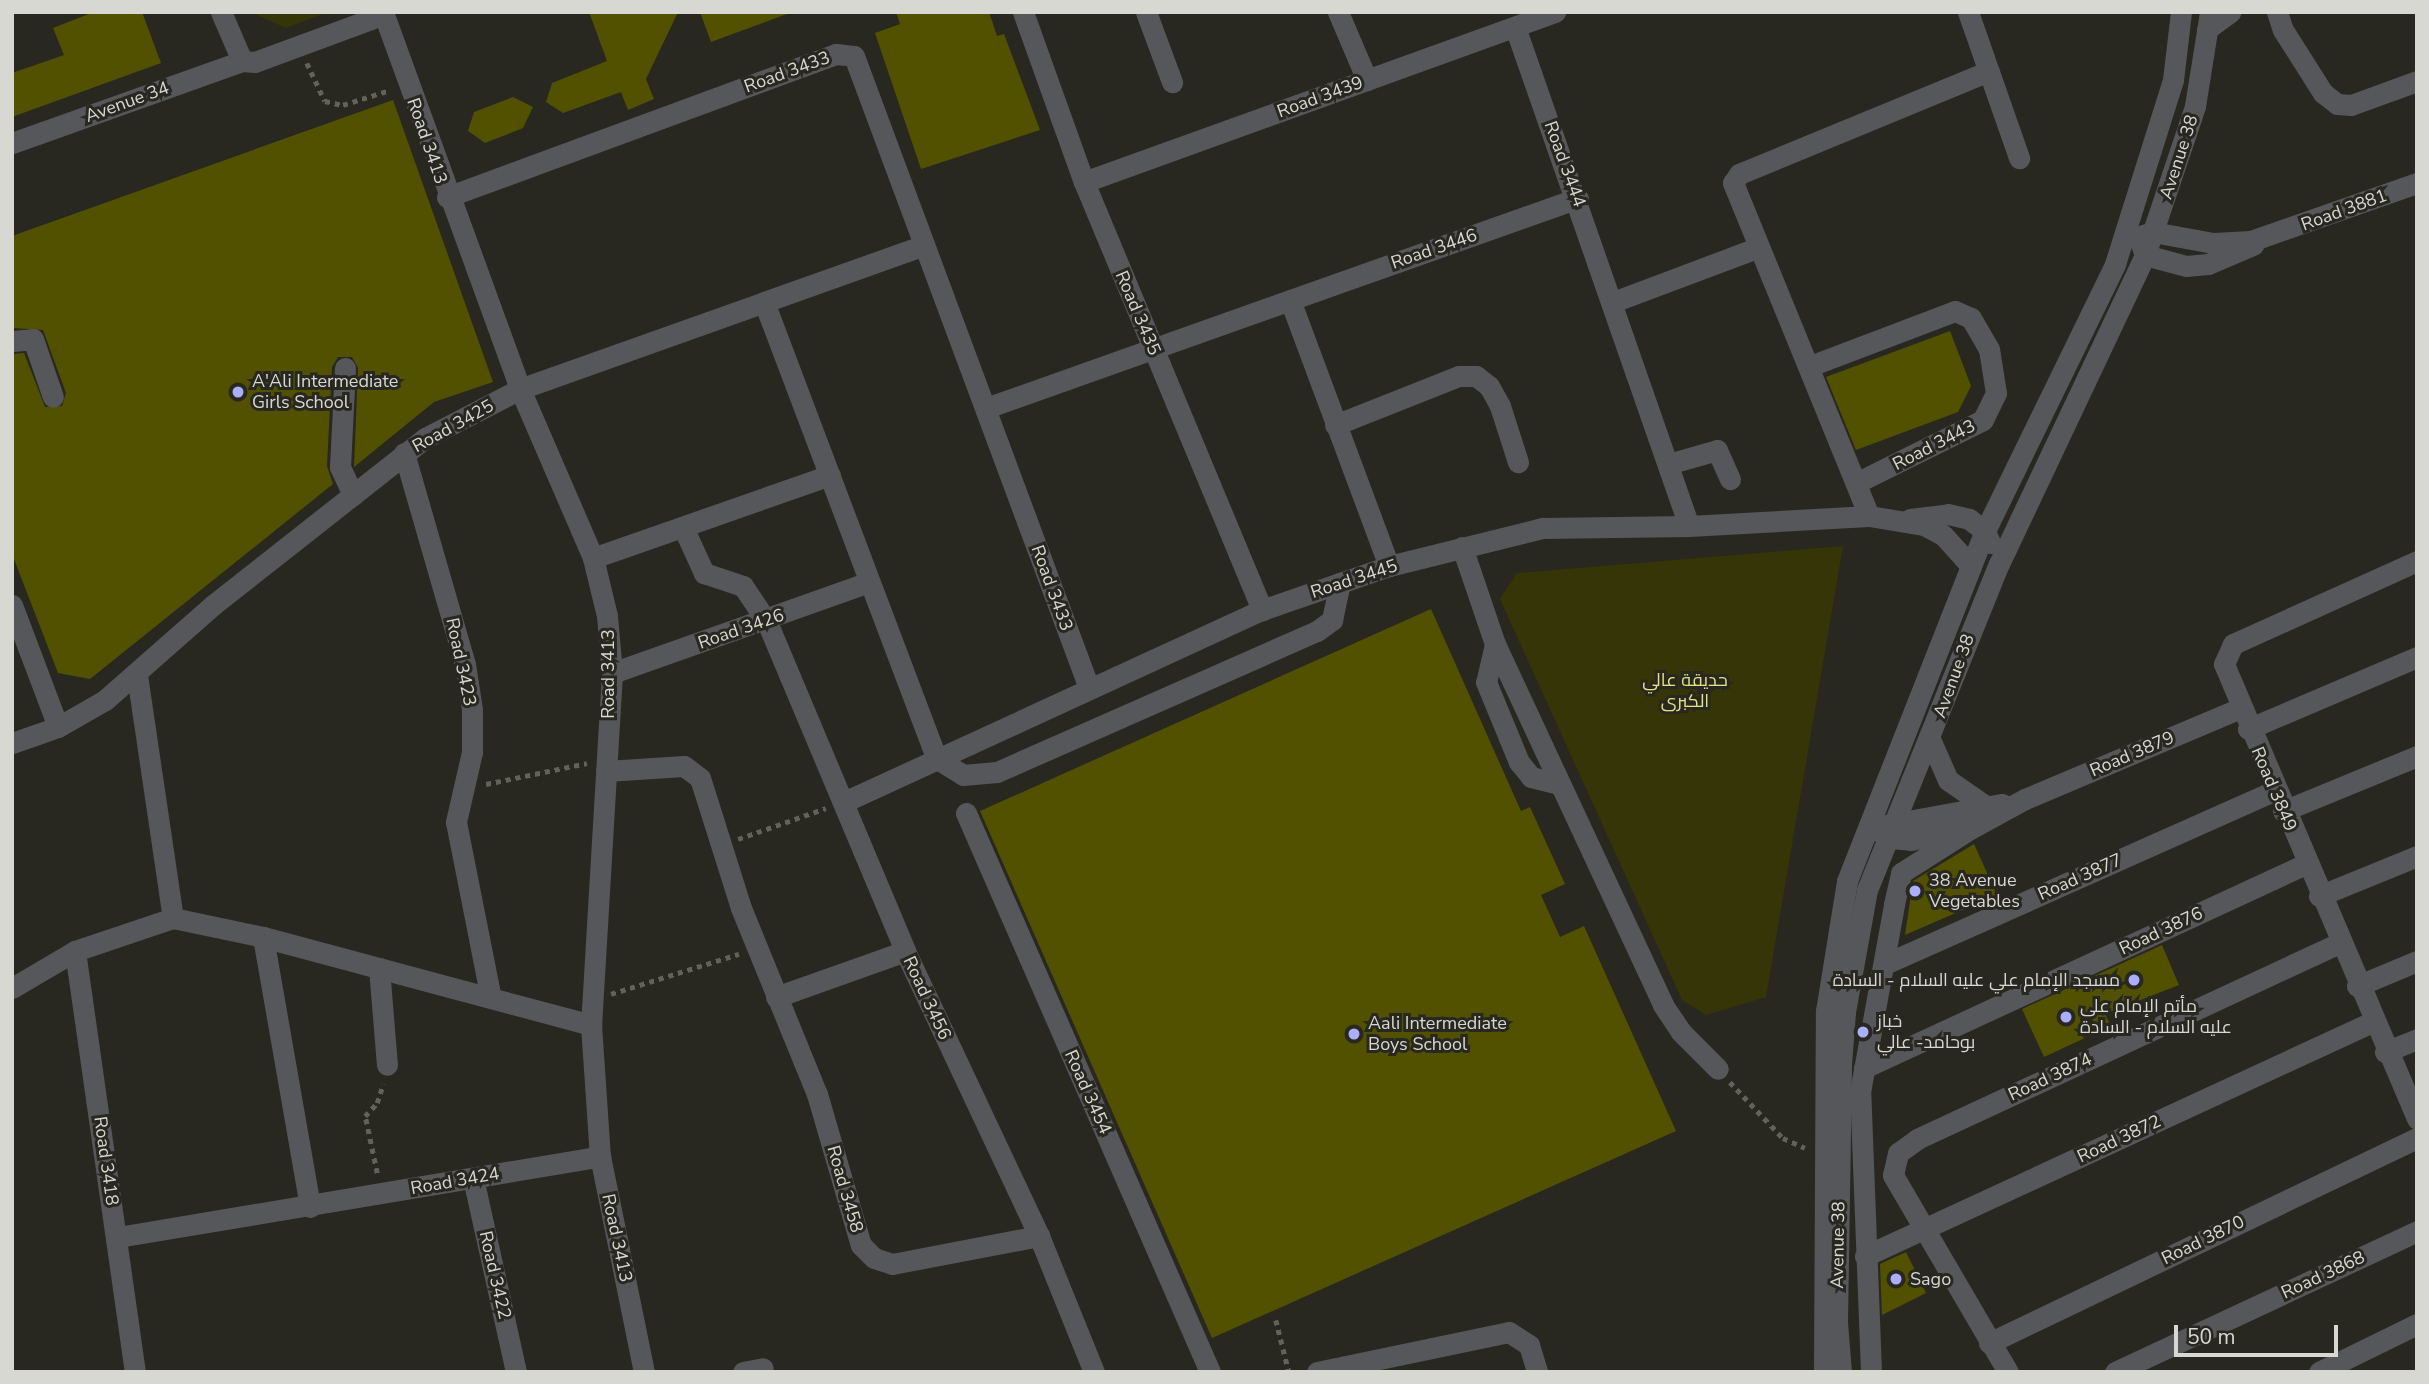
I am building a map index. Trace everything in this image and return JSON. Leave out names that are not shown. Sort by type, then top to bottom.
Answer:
[{"type":"street","points":[[220,12],[242,61]]},
{"type":"street","name":"Avenue 34","points":[[242,61],[256,47],[356,12]]},
{"type":"street","name":"Avenue 34","points":[[12,143],[242,61],[255,62],[371,19],[381,12]]},
{"type":"street","name":"Road 3413","points":[[381,12],[520,389],[593,558],[607,615],[612,673],[591,1025],[600,1156],[645,1372]]},
{"type":"street","name":"Road 3435","points":[[1023,12],[1084,182],[1262,610]]},
{"type":"street","points":[[1146,12],[1171,82]]},
{"type":"street","points":[[1338,12],[1367,80]]},
{"type":"street","name":"Road 3439","points":[[1084,182],[1367,80],[1505,23],[1555,12]]},
{"type":"street","points":[[1968,12],[2019,158]]},
{"type":"street","name":"Avenue 38","points":[[1840,1372],[1839,1244],[1844,1025],[1879,827],[1985,531],[2115,264],[2173,80],[2181,12]]},
{"type":"street","points":[[2208,21],[2230,12]]},
{"type":"street","points":[[2277,12],[2283,30],[2323,93],[2337,103],[2351,105],[2417,81]]},
{"type":"street","name":"Avenue 38","points":[[1824,1372],[1824,1151],[1829,973],[1847,881],[1930,739],[1999,564],[2147,241],[2195,106],[2208,21]]},
{"type":"street","name":"Road 3444","points":[[1505,23],[1578,198],[1689,526]]},
{"type":"street","name":"Road 3433","points":[[447,197],[836,54],[854,56],[864,75],[924,245],[1090,688]]},
{"type":"street","points":[[1869,516],[1810,366],[1733,188],[1739,174],[1989,71]]},
{"type":"street","name":"Road 3881","points":[[2147,241],[2186,266],[2208,264],[2270,236],[2417,183]]},
{"type":"street","points":[[2115,264],[2147,241],[2138,196]]},
{"type":"street","name":"Road 3446","points":[[1153,349],[1578,198]]},
{"type":"street","name":"Road 3425","points":[[12,743],[58,727],[105,700],[137,675],[213,605],[404,453],[520,389],[924,245]]},
{"type":"street","points":[[1613,302],[1759,247]]},
{"type":"street","points":[[1290,300],[1389,566]]},
{"type":"street","points":[[764,302],[936,758],[962,775],[997,772],[1317,631],[1332,620],[1340,583]]},
{"type":"street","name":"Road 3443","points":[[1810,366],[1955,311],[1971,318],[1989,349],[1996,393],[1983,420],[1856,483]]},
{"type":"street","points":[[12,341],[33,339],[53,397]]},
{"type":"street","points":[[986,408],[1153,349]]},
{"type":"street","points":[[345,368],[340,467],[353,495]]},
{"type":"street","points":[[1335,425],[1459,376],[1476,376],[1489,386],[1500,406],[1518,462]]},
{"type":"street","points":[[1668,464],[1717,450],[1730,479]]},
{"type":"street","name":"Road 3423","points":[[404,453],[465,664],[472,710],[472,752],[461,789],[456,822],[491,998]]},
{"type":"street","points":[[593,558],[830,475]]},
{"type":"street","points":[[1904,520],[1948,514],[1969,519],[1985,531],[1999,564]]},
{"type":"street","name":"Road 3445","points":[[844,802],[1262,610],[1389,566],[1543,528],[1689,526],[1869,516],[1904,520]]},
{"type":"street","points":[[1904,520],[1943,535],[1971,566]]},
{"type":"street","name":"Road 3456","points":[[683,527],[704,573],[743,586],[767,622],[905,951],[1039,1236],[1094,1372]]},
{"type":"street","points":[[1462,547],[1495,644],[1663,1005],[1681,1032],[1718,1069]]},
{"type":"street","name":"Road 3849","points":[[2417,561],[2233,645],[2224,664],[2274,791],[2385,1052],[2417,1119]]},
{"type":"street","name":"Road 3426","points":[[612,673],[767,622],[870,582]]},
{"type":"street","points":[[12,605],[58,727]]},
{"type":"street","points":[[2248,729],[2417,657]]},
{"type":"street","points":[[137,675],[173,919]]},
{"type":"street","name":"Road 3879","points":[[2025,799],[2240,708]]},
{"type":"street","points":[[1930,739],[1948,780],[1987,807]]},
{"type":"street","points":[[2283,811],[2417,755]]},
{"type":"street","name":"Road 3458","points":[[606,765],[684,766],[694,770],[757,948],[817,1094],[861,1245],[874,1258],[892,1264],[1039,1236]]},
{"type":"street","name":"Road 3877","points":[[1885,964],[2274,791]]},
{"type":"street","points":[[1879,827],[2025,799]]},
{"type":"street","points":[[1871,1372],[1860,1092],[1901,873],[1970,829],[2025,799]]},
{"type":"street","name":"Road 3454","points":[[966,813],[1210,1372]]},
{"type":"street","points":[[1879,827],[1921,839],[1970,829]]},
{"type":"street","points":[[2319,897],[2417,856]]},
{"type":"street","name":"Road 3876","points":[[1864,1068],[2305,864]]},
{"type":"street","points":[[1867,890],[1885,964]]},
{"type":"street","points":[[12,988],[75,951],[173,919],[263,937],[591,1025]]},
{"type":"street","points":[[263,937],[310,1207]]},
{"type":"street","name":"Road 3874","points":[[1924,1228],[1893,1175],[1898,1153],[1917,1139],[2339,943]]},
{"type":"street","name":"Road 3418","points":[[75,951],[118,1237],[135,1372]]},
{"type":"street","points":[[776,997],[905,951]]},
{"type":"street","points":[[2357,986],[2417,961]]},
{"type":"street","points":[[379,968],[387,1065]]},
{"type":"street","name":"Road 3872","points":[[1865,1264],[1924,1228],[2372,1022]]},
{"type":"street","points":[[2385,1052],[2417,1039]]},
{"type":"street","name":"Road 3870","points":[[1989,1343],[2417,1138]]},
{"type":"street","name":"Road 3424","points":[[118,1237],[310,1207],[600,1156]]},
{"type":"street","name":"Road 3422","points":[[473,1178],[516,1372]]},
{"type":"street","points":[[1924,1228],[2008,1372]]},
{"type":"street","name":"Road 3868","points":[[2115,1372],[2417,1231]]},
{"type":"street","points":[[1839,1244],[1865,1264]]},
{"type":"street","points":[[2319,1372],[2417,1324]]},
{"type":"street","points":[[1317,1372],[1509,1332],[1529,1345],[1537,1372]]},
{"type":"path","points":[[299,46],[325,101],[343,105],[408,84]]},
{"type":"path","points":[[461,789],[606,765]]},
{"type":"path","points":[[721,845],[844,802]]},
{"type":"path","points":[[592,1000],[757,948]]},
{"type":"path","points":[[382,1194],[365,1116],[381,1095],[387,1065]]},
{"type":"path","points":[[1718,1069],[1789,1143],[1824,1151]]},
{"type":"path","points":[[1276,1320],[1289,1372]]},
{"type":"green space","points":[[250,12],[328,12],[286,28]]},
{"type":"green space","name":"حديقة عالي الكبرى","points":[[1843,546],[1766,997],[1706,1015],[1682,1000],[1500,599],[1517,573]]},
{"type":"building","points":[[94,12],[142,12],[161,63],[12,117],[12,73],[64,55],[53,28]]},
{"type":"building","points":[[589,12],[678,12],[646,79],[654,99],[628,110],[621,92],[563,113],[546,102],[552,83],[607,61]]},
{"type":"building","points":[[700,12],[787,12],[787,14],[711,42]]},
{"type":"building","points":[[896,12],[989,12],[997,36],[1004,34],[1040,130],[921,169],[875,33],[900,24]]},
{"type":"building","points":[[513,97],[533,107],[523,128],[485,143],[468,131],[474,112]]},
{"type":"building","name":"A'Ali Intermediate Girls School","points":[[393,100],[493,382],[434,402],[354,467],[358,368],[352,357],[338,357],[332,367],[327,466],[333,484],[90,679],[58,673],[12,554],[12,354],[24,353],[45,407],[62,406],[66,393],[43,330],[12,328],[12,236]]},
{"type":"building","points":[[1950,331],[1971,386],[1958,412],[1856,450],[1826,377]]},
{"type":"building","name":"Aali Intermediate Boys School","points":[[1431,609],[1521,811],[1530,807],[1565,884],[1541,895],[1560,937],[1584,926],[1676,1131],[1212,1338],[980,811]]},
{"type":"building","points":[[1974,844],[1997,895],[1905,935],[1913,881]]},
{"type":"building","points":[[2162,945],[2179,985],[2105,1014],[2111,1026],[2044,1057],[2022,1009]]},
{"type":"building","name":"Sago","points":[[1906,1252],[1926,1293],[1882,1315],[1880,1264]]},
{"type":"place","name":"A'Ali Intermediate Girls School","points":[[238,392]]},
{"type":"place","name":"38 Avenue Vegetables","points":[[1915,891]]},
{"type":"place","name":"مسجد الإمام علي عليه السلام - السادة","points":[[2134,980]]},
{"type":"place","name":"مأتم الإمام علي عليه السلام - السادة","points":[[2066,1017]]},
{"type":"place","name":"خباز بوحامد- عالي","points":[[1863,1032]]},
{"type":"place","name":"Aali Intermediate Boys School","points":[[1354,1034]]},
{"type":"place","name":"Sago","points":[[1896,1279]]}]
